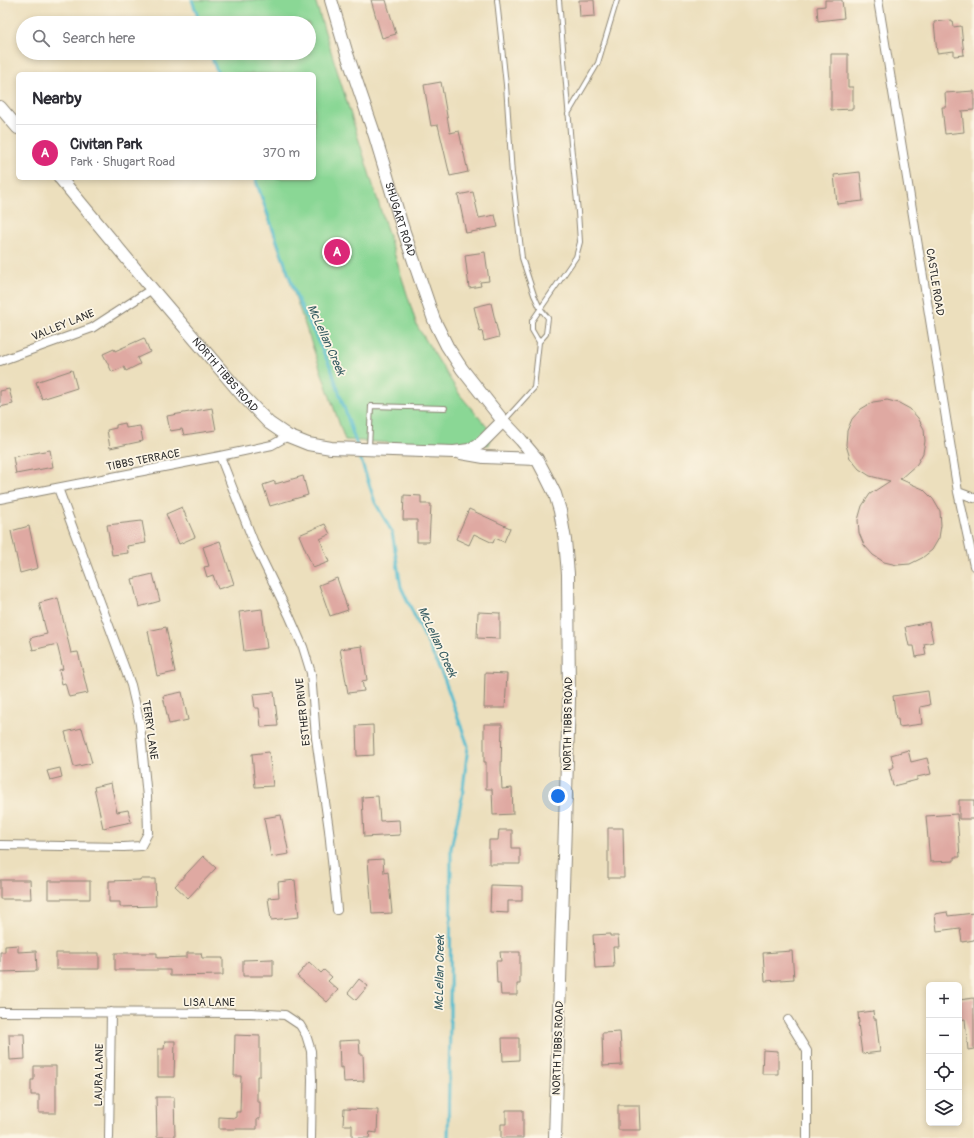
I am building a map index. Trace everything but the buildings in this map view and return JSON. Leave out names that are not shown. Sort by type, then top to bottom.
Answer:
[{"type":"street","name":"SHUGART ROAD","points":[[331,0],[346,51],[375,136],[402,226],[434,320],[447,346],[462,369],[503,421]]},
{"type":"street","name":"CASTLE ROAD","points":[[878,0],[958,492],[974,566]]},
{"type":"street","points":[[0,107],[16,126]]},
{"type":"street","name":"NORTH TIBBS ROAD","points":[[62,180],[244,397],[269,423],[288,436],[308,444],[331,448],[454,452],[484,457],[537,460]]},
{"type":"street","name":"VALLEY LANE","points":[[0,361],[92,328],[152,289]]},
{"type":"street","name":"NORTH TIBBS ROAD","points":[[454,452],[469,450],[481,443],[503,421],[537,460],[546,476],[555,494],[560,511],[565,540],[568,574],[569,699],[555,1138]]},
{"type":"street","name":"TIBBS TERRACE","points":[[0,499],[272,445],[288,436]]},
{"type":"street","name":"ESTHER DRIVE","points":[[220,456],[254,543],[289,615],[311,673],[316,738],[329,830],[337,910]]},
{"type":"street","name":"TERRY LANE","points":[[0,845],[141,846],[148,832],[140,724],[131,685],[58,488]]},
{"type":"street","points":[[958,492],[974,498]]},
{"type":"street","name":"LISA LANE","points":[[0,1012],[257,1013],[284,1015],[300,1025],[306,1035],[311,1051],[311,1138]]},
{"type":"street","name":"LAURA LANE","points":[[109,1138],[111,1012]]},
{"type":"street","points":[[788,1020],[807,1050],[807,1138]]},
{"type":"lane","points":[[497,0],[506,85],[512,175],[522,258],[534,295],[540,308],[548,318],[546,334],[539,342],[534,388],[503,421]]},
{"type":"lane","points":[[539,342],[532,330],[532,320],[576,257],[580,242],[559,0]]},
{"type":"lane","points":[[568,114],[598,63],[617,0]]},
{"type":"lane","points":[[367,450],[371,406],[445,408]]},
{"type":"green space","points":[[192,0],[315,0],[417,326],[460,395],[492,433],[489,445],[463,443],[391,443],[345,440],[255,180],[316,180],[316,72],[216,72],[212,60],[316,60],[316,16],[198,16]]},
{"type":"waterway","name":"McLellan Creek","points":[[192,0],[198,16]]},
{"type":"waterway","name":"McLellan Creek","points":[[213,60],[217,72]]},
{"type":"waterway","name":"McLellan Creek","points":[[256,180],[297,298],[331,368],[357,446]]},
{"type":"waterway","name":"McLellan Creek","points":[[358,451],[375,502],[392,532],[401,587],[444,678],[468,746],[462,798],[451,848],[448,1138]]},
{"type":"place","name":"Civitan Park","points":[[337,252]]}]
